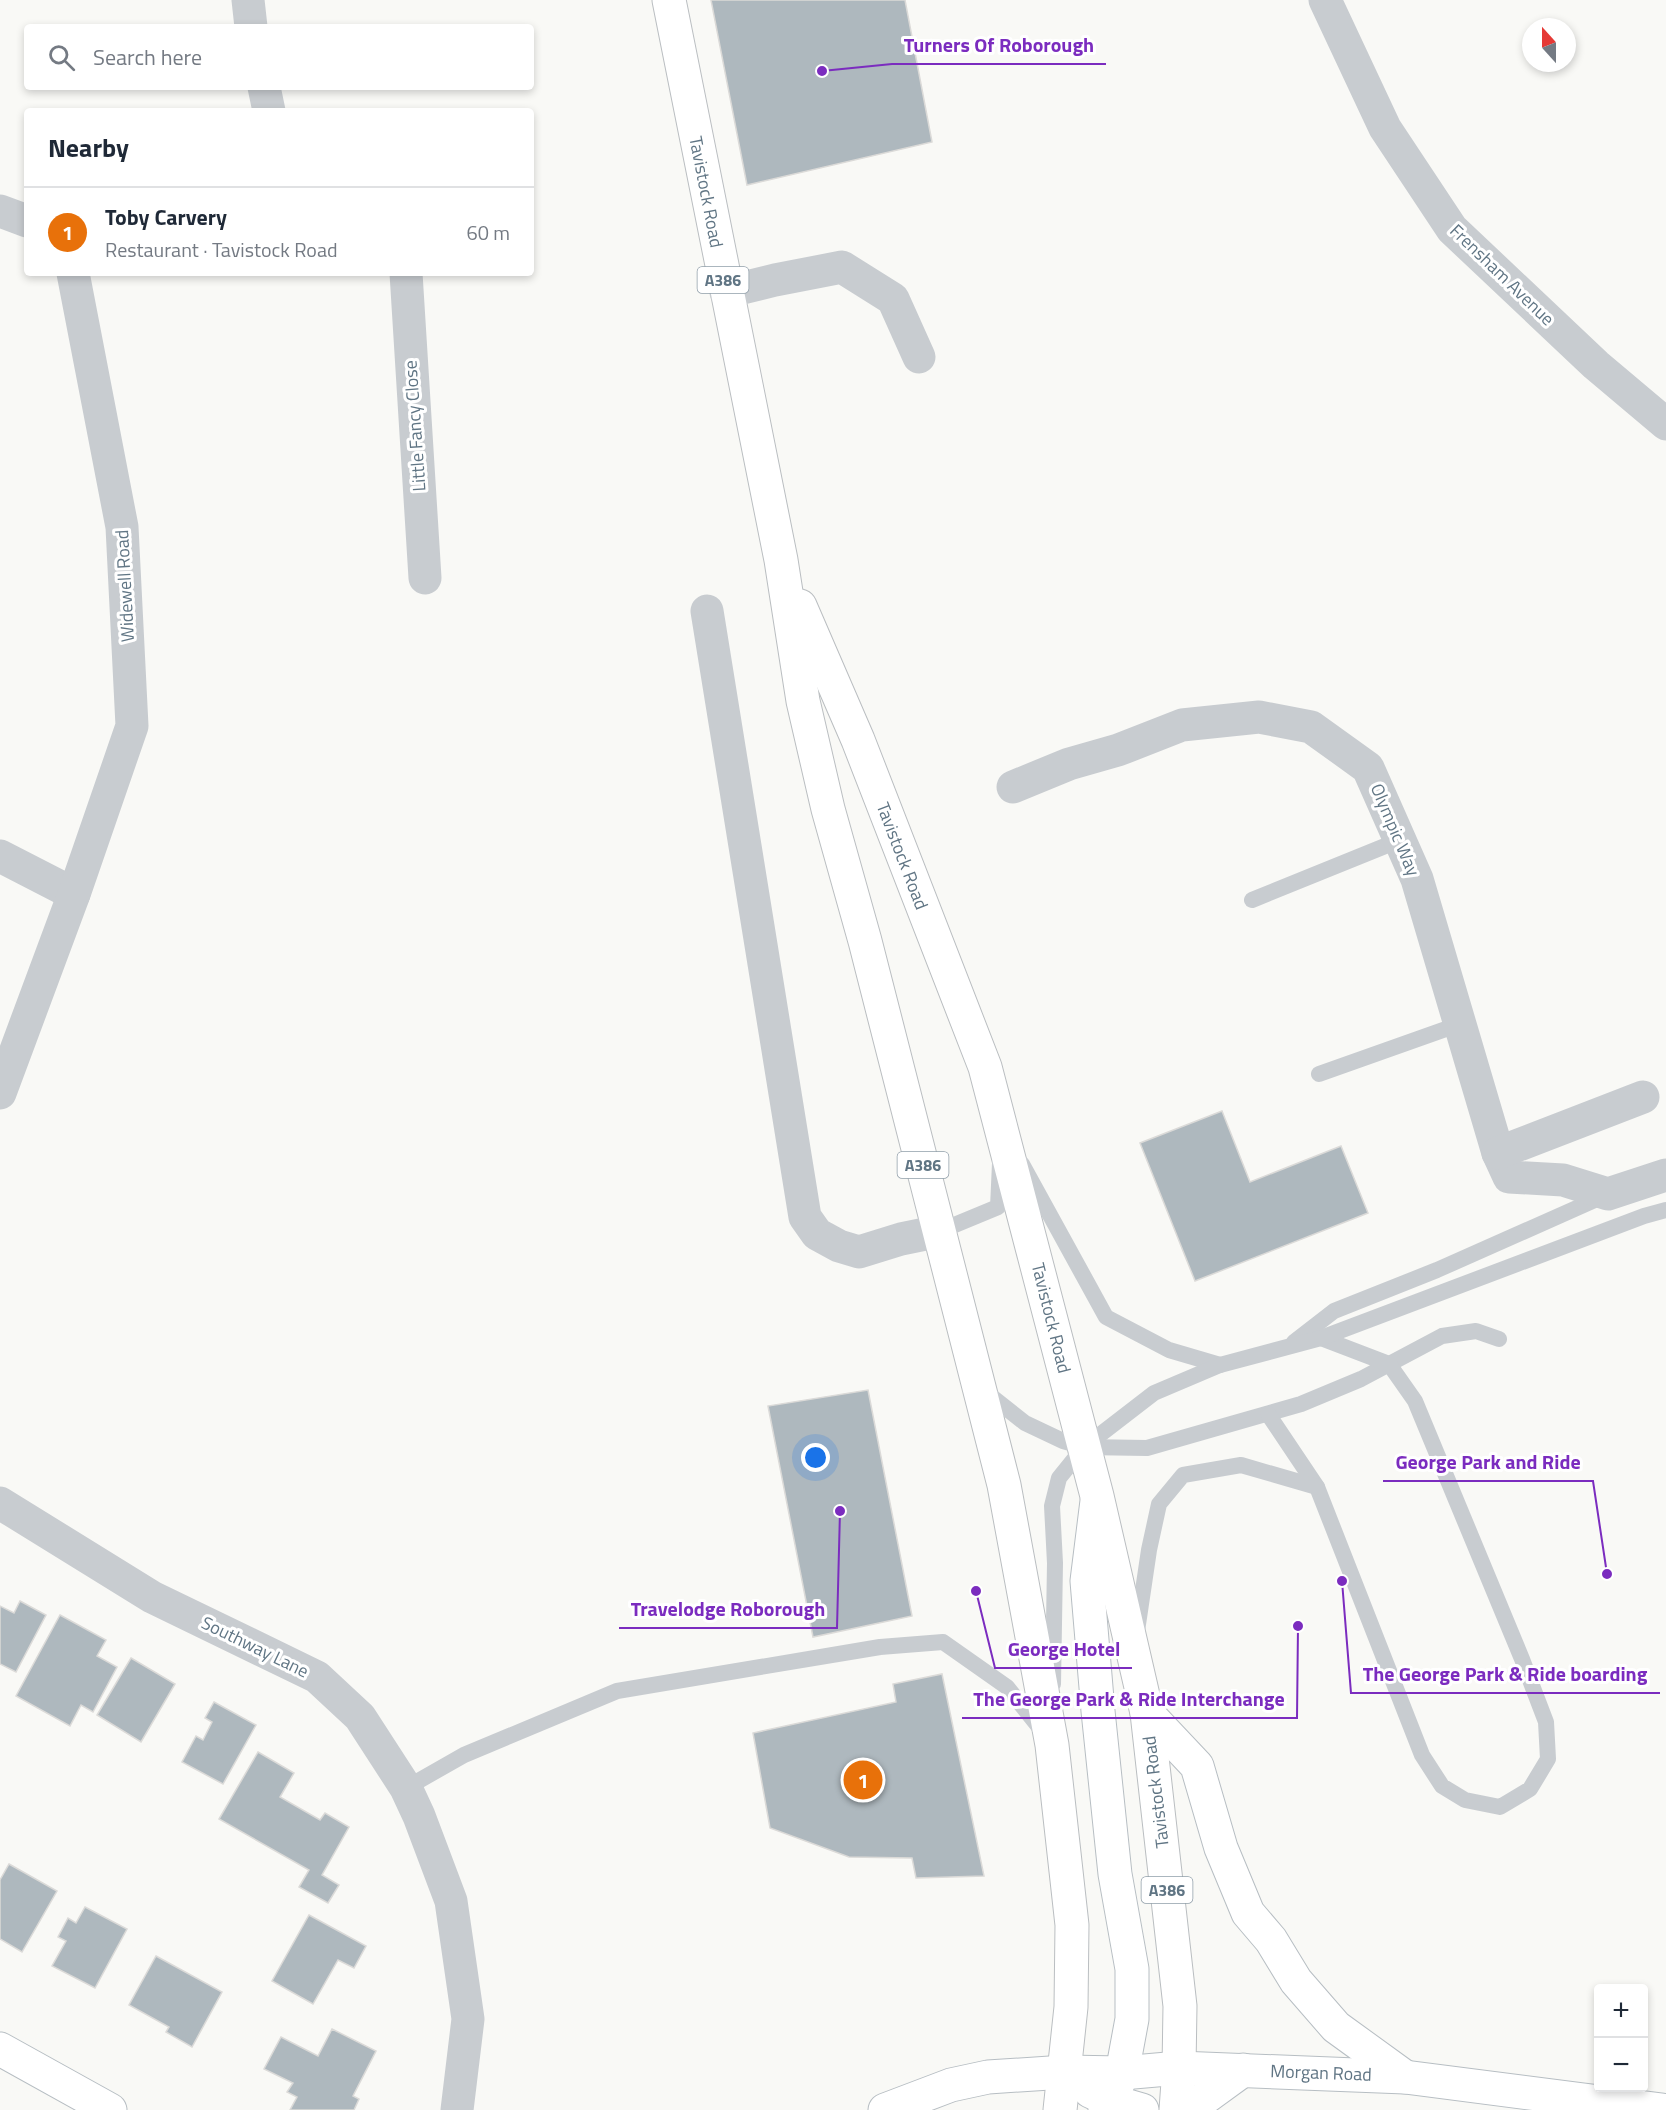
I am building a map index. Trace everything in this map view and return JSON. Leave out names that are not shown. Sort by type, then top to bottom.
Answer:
[{"type":"main road","name":"Tavistock Road","points":[[669,0],[781,560],[803,702],[828,809],[865,941],[1004,1485],[1052,1745],[1072,1925],[1071,2007],[1060,2110]]},
{"type":"main road","name":"Tavistock Road","points":[[781,560],[858,740],[985,1067],[1097,1497],[1147,1713],[1180,2006],[1176,2110]]},
{"type":"main road","points":[[1097,1497],[1087,1581],[1114,1862],[1132,1969],[1132,2019],[1112,2094]]},
{"type":"main road","points":[[1147,1713],[1197,1766],[1221,1848],[1248,1913],[1271,1940],[1296,1981],[1336,2027],[1405,2077]]},
{"type":"main road","points":[[0,2049],[110,2110]]},
{"type":"main road","name":"Morgan Road","points":[[1112,2094],[1179,2068],[1405,2077],[1662,2110]]},
{"type":"main road","points":[[1188,2110],[1243,2070]]},
{"type":"main road","name":"Morgan Road","points":[[885,2110],[951,2085],[988,2077],[1065,2072],[1142,2110]]},
{"type":"street","points":[[248,0],[251,24]]},
{"type":"street","name":"Frensham Avenue","points":[[1325,0],[1385,128],[1452,229],[1596,365],[1666,424]]},
{"type":"street","points":[[265,90],[268,108]]},
{"type":"street","points":[[0,211],[24,220]]},
{"type":"street","points":[[726,292],[842,267],[893,299],[919,357]]},
{"type":"street","name":"Widewell Road","points":[[0,1093],[74,894],[132,726],[122,527],[74,276]]},
{"type":"street","name":"Little Fancy Close","points":[[406,276],[425,578]]},
{"type":"street","points":[[707,611],[805,1217],[817,1234],[839,1246],[859,1252],[901,1239],[940,1231]]},
{"type":"street","name":"Olympic Way","points":[[1013,787],[1069,764],[1118,750],[1182,725],[1259,717],[1311,727],[1368,768],[1400,840],[1417,879],[1498,1153],[1509,1177],[1563,1180],[1608,1194]]},
{"type":"street","points":[[0,856],[74,894]]},
{"type":"street","points":[[1498,1153],[1643,1097]]},
{"type":"street","points":[[1608,1194],[1666,1175]]},
{"type":"street","name":"Southway Lane","points":[[0,1503],[152,1597],[317,1677],[360,1717],[406,1788],[451,1901],[468,2019],[457,2110]]},
{"type":"lane","points":[[1252,900],[1400,840]]},
{"type":"lane","points":[[1319,1074],[1460,1024]]},
{"type":"lane","points":[[940,1231],[998,1207],[1003,1130]]},
{"type":"lane","points":[[1003,1130],[1106,1317],[1169,1350],[1220,1365]]},
{"type":"lane","points":[[1286,1348],[1334,1311],[1437,1270],[1608,1194]]},
{"type":"lane","points":[[1052,1745],[1055,1563],[1052,1506],[1059,1478],[1084,1447],[1154,1393],[1220,1365],[1321,1338],[1644,1216],[1666,1210]]},
{"type":"lane","points":[[981,1388],[1025,1423],[1063,1441],[1084,1447],[1147,1448],[1301,1404],[1361,1379],[1442,1336],[1476,1331],[1499,1339]]},
{"type":"lane","points":[[1268,1414],[1317,1486],[1422,1755],[1442,1786],[1465,1800],[1500,1807],[1530,1789],[1548,1759],[1545,1722],[1522,1659],[1415,1401],[1389,1364],[1321,1338]]},
{"type":"lane","points":[[1133,1655],[1149,1550],[1159,1504],[1183,1474],[1241,1465],[1317,1486]]},
{"type":"lane","points":[[406,1788],[464,1755],[617,1691],[880,1647],[943,1642],[1007,1687],[1052,1745]]},
{"type":"building","points":[[711,0],[905,0],[932,142],[747,185]]},
{"type":"building","points":[[1222,1111],[1250,1182],[1341,1146],[1368,1213],[1195,1281],[1140,1143]]},
{"type":"building","points":[[868,1390],[912,1616],[813,1637],[768,1406]]},
{"type":"building","points":[[20,1601],[46,1615],[16,1672],[0,1664],[0,1606],[14,1613]]},
{"type":"building","points":[[60,1615],[106,1640],[97,1656],[117,1667],[93,1712],[81,1705],[70,1726],[16,1696]]},
{"type":"building","points":[[131,1658],[175,1684],[141,1742],[97,1715]]},
{"type":"building","points":[[942,1674],[984,1876],[916,1878],[912,1858],[849,1857],[770,1828],[753,1733],[896,1702],[893,1684]]},
{"type":"building","points":[[214,1702],[256,1725],[223,1784],[182,1762],[196,1736],[203,1740],[212,1722],[205,1718]]},
{"type":"building","points":[[258,1752],[294,1773],[280,1797],[320,1820],[325,1813],[349,1827],[322,1875],[339,1885],[328,1903],[299,1887],[309,1870],[219,1819]]},
{"type":"building","points":[[9,1864],[57,1891],[22,1952],[0,1939],[0,1880]]},
{"type":"building","points":[[85,1907],[127,1929],[95,1988],[52,1966],[66,1941],[58,1937],[68,1918],[76,1923]]},
{"type":"building","points":[[309,1915],[366,1946],[354,1968],[338,1960],[313,2004],[272,1981]]},
{"type":"building","points":[[156,1956],[222,1992],[192,2047],[166,2032],[169,2027],[129,2005]]},
{"type":"building","points":[[332,2029],[376,2051],[353,2096],[359,2099],[354,2110],[290,2110],[297,2097],[287,2092],[293,2083],[264,2069],[281,2037],[318,2056]]},
{"type":"place","name":"Turners Of Roborough","points":[[822,71]]},
{"type":"place","name":"Travelodge Roborough","points":[[840,1511]]},
{"type":"place","name":"George Park and Ride","points":[[1607,1574]]},
{"type":"place","name":"The George Park & Ride boarding","points":[[1342,1581]]},
{"type":"place","name":"George Hotel","points":[[976,1591]]},
{"type":"place","name":"The George Park & Ride Interchange","points":[[1298,1626]]},
{"type":"place","name":"Toby Carvery","points":[[863,1780]]}]
